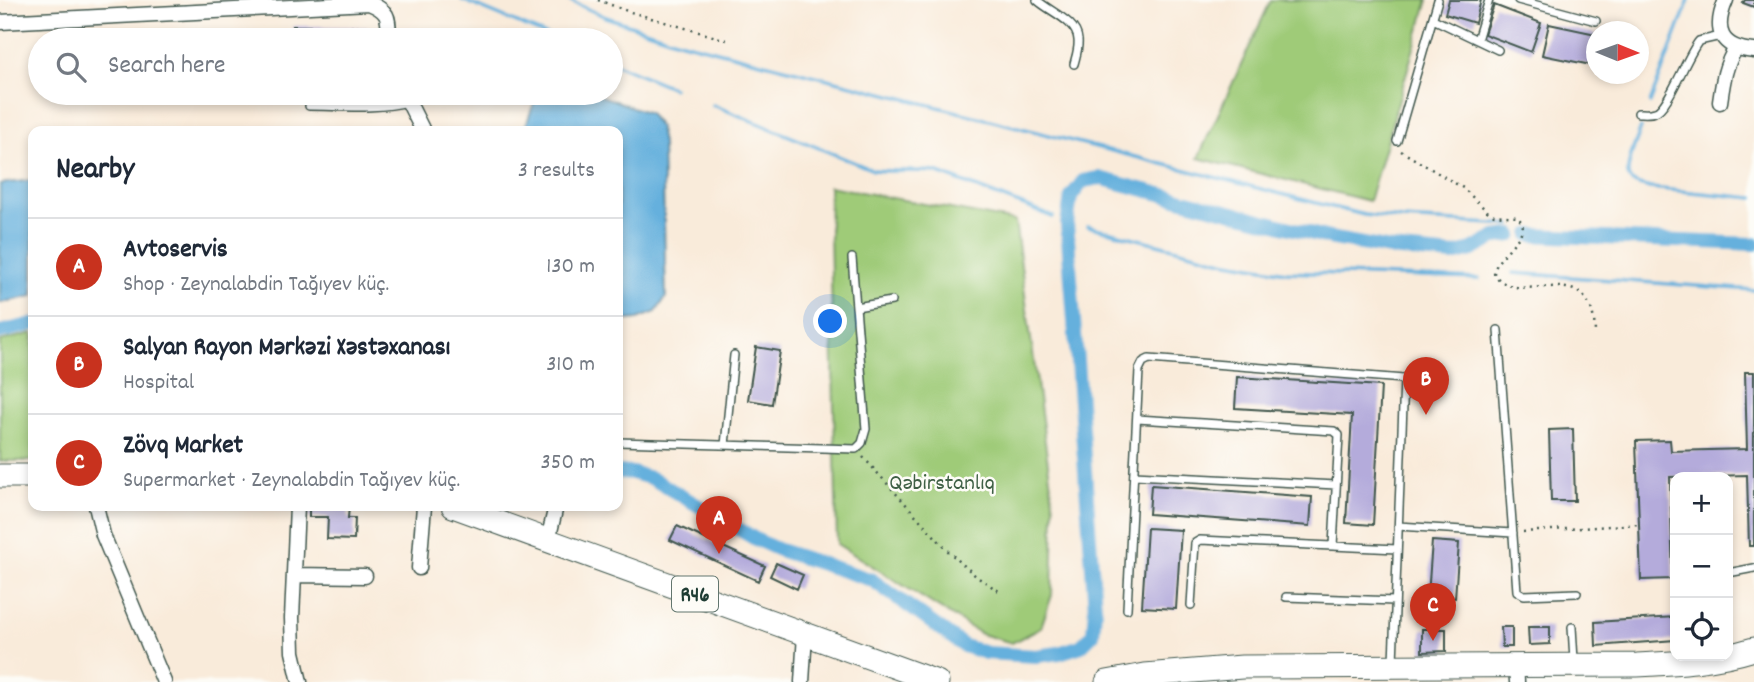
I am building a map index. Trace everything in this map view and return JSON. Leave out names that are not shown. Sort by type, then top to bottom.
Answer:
[{"type":"main road","points":[[0,476],[28,476]]},
{"type":"main road","name":"R46","points":[[467,511],[937,682]]},
{"type":"main road","points":[[1107,682],[1145,675],[1200,676],[1242,667],[1393,666],[1516,673],[1574,664],[1687,663],[1754,649]]},
{"type":"street","points":[[1726,0],[1720,13],[1721,36],[1736,48],[1754,51]]},
{"type":"street","points":[[0,22],[369,3],[382,8],[388,15],[389,28]]},
{"type":"street","points":[[1720,102],[1724,74],[1736,48]]},
{"type":"street","points":[[410,105],[420,126]]},
{"type":"street","points":[[97,511],[103,535],[164,682]]},
{"type":"street","points":[[297,511],[292,618],[293,652],[300,682]]},
{"type":"street","points":[[419,568],[424,511]]},
{"type":"street","points":[[548,540],[554,511]]},
{"type":"street","points":[[294,575],[365,576]]},
{"type":"street","points":[[802,682],[805,634]]},
{"type":"lane","points":[[1037,0],[1073,27],[1079,44],[1074,64]]},
{"type":"lane","points":[[1397,141],[1438,0]]},
{"type":"lane","points":[[1477,40],[1489,0]]},
{"type":"lane","points":[[1518,0],[1596,21]]},
{"type":"lane","points":[[1433,19],[1498,50]]},
{"type":"lane","points":[[1638,113],[1657,112],[1662,108],[1688,56],[1699,41],[1721,36]]},
{"type":"lane","points":[[309,106],[396,105]]},
{"type":"lane","points":[[623,442],[856,449],[862,443],[866,429],[852,258]]},
{"type":"lane","points":[[856,307],[892,301]]},
{"type":"lane","points":[[1498,330],[1517,591],[1524,595],[1577,593]]},
{"type":"lane","points":[[725,446],[734,355]]},
{"type":"lane","points":[[1127,609],[1139,370],[1143,362],[1149,359],[1442,382]]},
{"type":"lane","points":[[1393,666],[1404,380]]},
{"type":"lane","points":[[1137,419],[1334,431],[1339,435],[1333,546]]},
{"type":"lane","points":[[1134,475],[1336,485]]},
{"type":"lane","points":[[1398,526],[1513,533]]},
{"type":"lane","points":[[1191,605],[1195,543],[1200,540],[1397,549]]},
{"type":"lane","points":[[1733,572],[1754,568]]},
{"type":"lane","points":[[1286,597],[1395,601]]},
{"type":"lane","points":[[1572,627],[1574,664]]},
{"type":"path","points":[[598,0],[730,41]]},
{"type":"path","points":[[1397,141],[1402,152],[1463,188],[1487,211],[1494,215],[1517,217],[1522,222],[1523,228],[1519,237],[1497,263],[1494,274],[1498,280],[1517,287],[1561,286],[1577,291],[1591,306],[1595,333]]},
{"type":"path","points":[[856,449],[949,552],[976,577],[1002,593]]},
{"type":"path","points":[[1513,533],[1639,524]]},
{"type":"green space","points":[[1271,0],[1428,0],[1369,201],[1198,158]]},
{"type":"green space","name":"Qəbirstanlıq","points":[[829,186],[1015,221],[1054,508],[1052,595],[1041,627],[1012,643],[981,634],[837,544]]},
{"type":"green space","points":[[28,334],[28,461],[0,461],[0,341]]},
{"type":"water","points":[[623,104],[649,113],[659,127],[662,144],[666,297],[656,312],[638,319],[623,320],[623,126],[526,125],[533,105]]},
{"type":"water","points":[[28,181],[28,297],[0,303],[0,184]]},
{"type":"building","points":[[1449,0],[1481,0],[1475,23],[1445,14]]},
{"type":"building","points":[[1745,0],[1754,0],[1754,7],[1743,3]]},
{"type":"building","points":[[1494,5],[1541,23],[1531,52],[1484,34]]},
{"type":"building","points":[[1549,24],[1586,32],[1586,64],[1542,55]]},
{"type":"building","points":[[293,26],[373,27],[373,28]]},
{"type":"building","points":[[756,347],[780,351],[772,404],[748,400]]},
{"type":"building","points":[[1745,372],[1754,372],[1754,546],[1749,546],[1747,475],[1733,475],[1733,472],[1670,472],[1670,579],[1641,580],[1636,441],[1670,440],[1671,451],[1747,449]]},
{"type":"building","points":[[1237,377],[1381,386],[1373,525],[1346,523],[1352,415],[1235,408]]},
{"type":"building","points":[[1573,429],[1575,501],[1551,501],[1549,430]]},
{"type":"building","points":[[1151,485],[1312,497],[1310,526],[1149,514]]},
{"type":"building","points":[[309,511],[349,511],[348,518],[355,518],[354,540],[327,539],[328,517],[309,517]]},
{"type":"building","points":[[677,526],[765,566],[758,581],[670,540]]},
{"type":"building","points":[[1147,528],[1181,530],[1176,609],[1142,607]]},
{"type":"building","points":[[1432,541],[1459,543],[1455,598],[1428,596]]},
{"type":"building","points":[[776,563],[803,575],[797,589],[770,576]]},
{"type":"building","points":[[1670,617],[1670,640],[1596,646],[1595,622]]},
{"type":"building","points":[[1501,627],[1512,627],[1512,647],[1502,647]]},
{"type":"building","points":[[1528,627],[1550,627],[1550,644],[1529,645]]},
{"type":"building","points":[[1422,629],[1446,629],[1446,651],[1422,652]]},
{"type":"waterway","points":[[462,0],[529,28]]},
{"type":"waterway","points":[[568,0],[606,17],[678,41],[1364,215],[1511,225]]},
{"type":"waterway","points":[[1650,103],[1689,0]]},
{"type":"waterway","points":[[623,67],[673,88]]},
{"type":"waterway","points":[[713,105],[873,170],[936,172],[1053,217]]},
{"type":"waterway","points":[[1641,128],[1628,168],[1629,178],[1633,182],[1650,188],[1754,198]]},
{"type":"waterway","points":[[623,472],[651,478],[779,550],[872,580],[964,646],[986,653],[1036,656],[1059,653],[1081,646],[1093,634],[1095,608],[1067,224],[1071,197],[1083,181],[1099,178],[1329,238],[1390,249],[1453,255],[1472,250],[1496,237],[1512,235]]},
{"type":"waterway","points":[[1088,226],[1223,261],[1286,272],[1479,279]]},
{"type":"waterway","points":[[1530,235],[1754,244]]},
{"type":"waterway","points":[[1513,273],[1754,290]]},
{"type":"waterway","points":[[0,332],[28,325]]},
{"type":"place","name":"Salyan Rayon Mərkəzi Xəstəxanası","points":[[1426,415]]},
{"type":"place","name":"Avtoservis","points":[[719,554]]},
{"type":"place","name":"Zövq Market","points":[[1433,641]]}]
